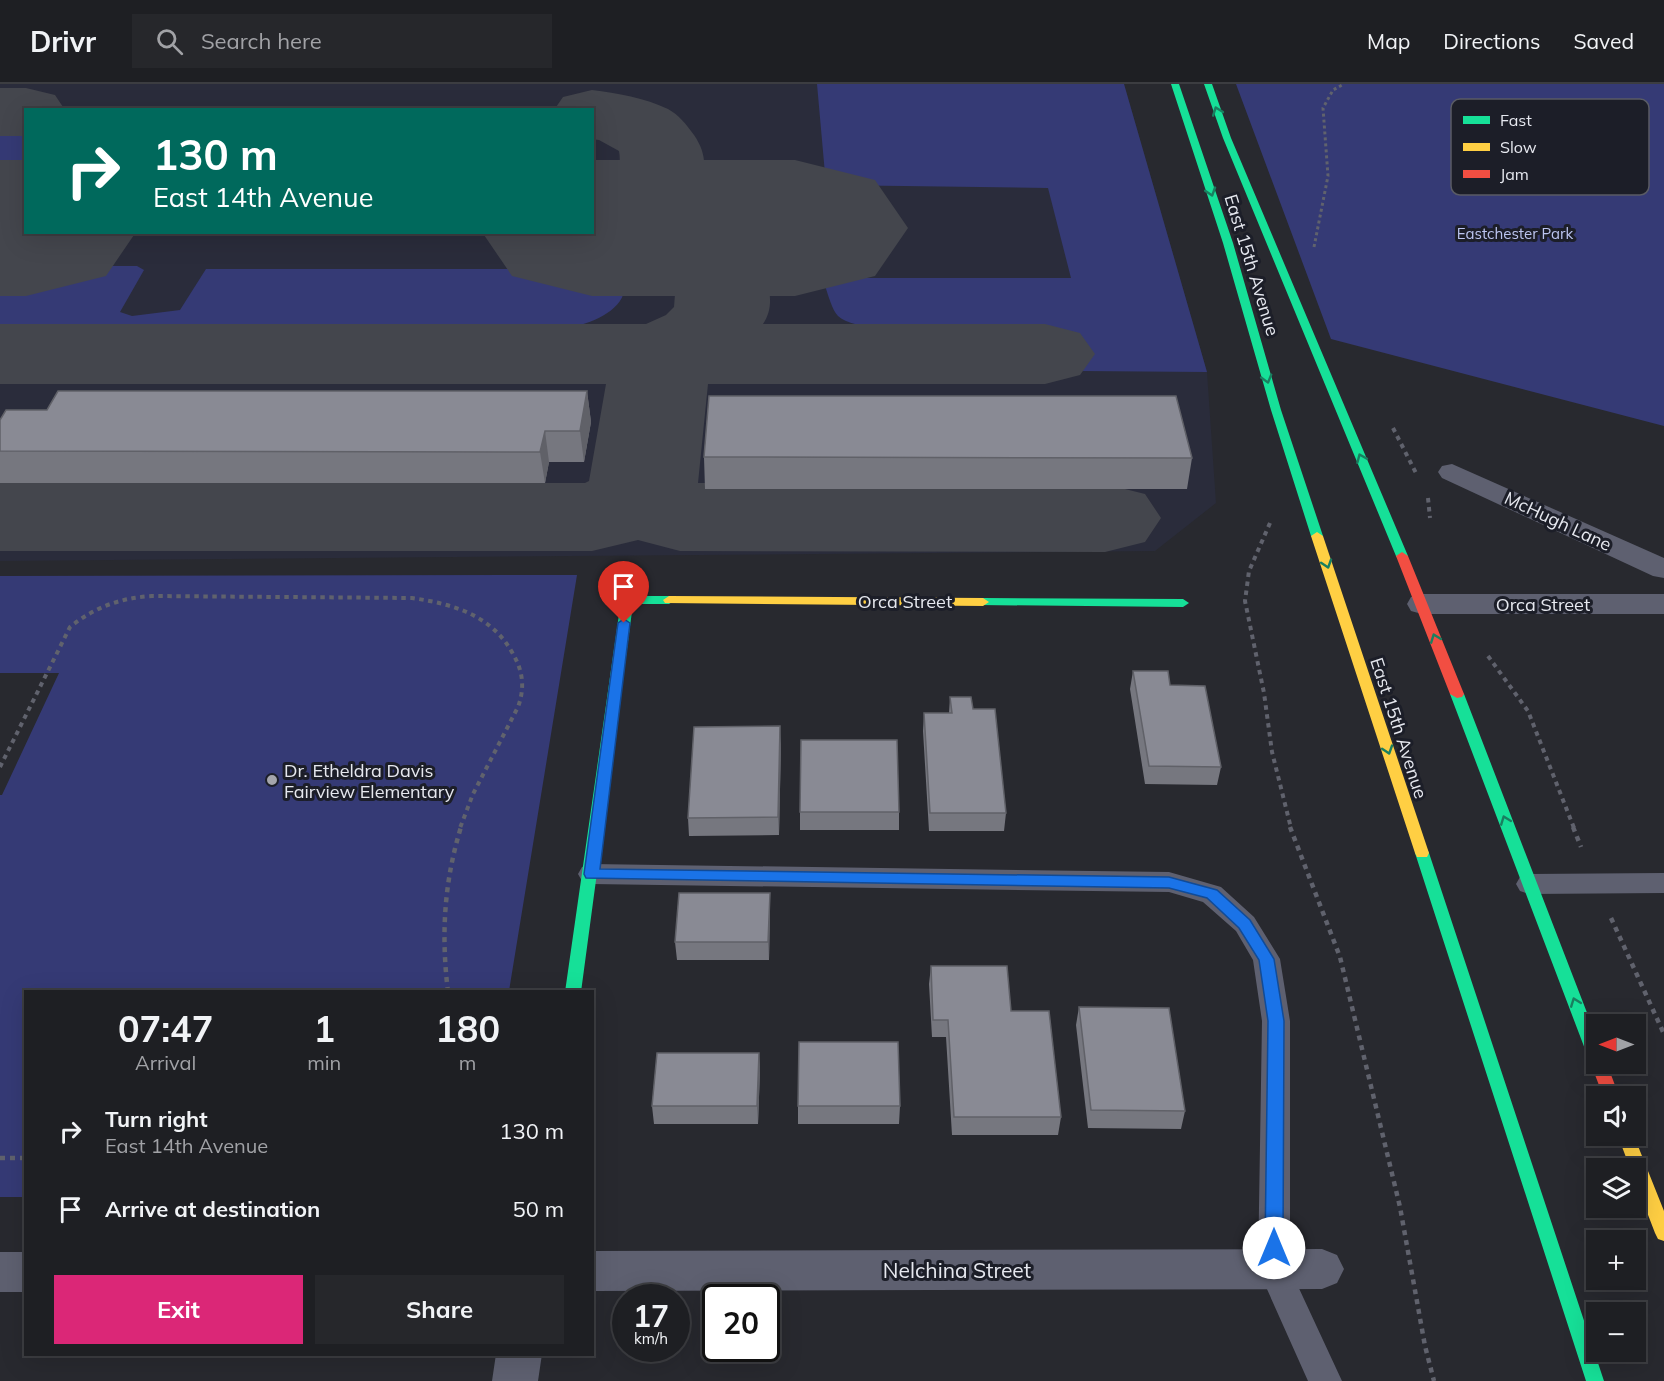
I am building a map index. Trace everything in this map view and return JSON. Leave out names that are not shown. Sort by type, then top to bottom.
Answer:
[{"type":"main road","name":"East 15th Avenue","points":[[1175,84],[1228,243],[1280,421],[1595,1381]]},
{"type":"main road","name":"East 15th Avenue","points":[[1208,84],[1227,138],[1422,604],[1586,1031]]},
{"type":"main road","name":"Orca Street","points":[[591,874],[627,600],[1184,603]]},
{"type":"main road","points":[[573,990],[591,874]]},
{"type":"main road","points":[[1630,1146],[1664,1233]]},
{"type":"street","name":"McHugh Lane","points":[[1452,472],[1664,569]]},
{"type":"street","name":"Orca Street","points":[[1422,604],[1664,604]]},
{"type":"street","name":"Nelchina Street","points":[[594,1271],[1322,1269]]},
{"type":"street","points":[[0,1272],[24,1272]]},
{"type":"street","points":[[515,1381],[519,1356]]},
{"type":"lane","points":[[591,874],[1169,882],[1212,894],[1245,924],[1266,959],[1276,1021],[1274,1269],[1325,1381]]},
{"type":"lane","points":[[1529,884],[1664,883]]},
{"type":"path","points":[[1314,257],[1314,238],[1328,176],[1323,108],[1333,90],[1344,84]]},
{"type":"path","points":[[1389,421],[1416,474]]},
{"type":"path","points":[[1427,495],[1431,524]]},
{"type":"path","points":[[1271,514],[1270,524],[1250,570],[1245,602],[1264,693],[1272,753],[1291,829],[1341,957],[1400,1207],[1425,1346],[1434,1381]]},
{"type":"path","points":[[0,767],[70,627],[86,613],[106,603],[129,597],[152,596],[394,596],[444,603],[477,615],[508,642],[522,671],[523,687],[511,724],[473,790],[452,856],[445,893],[443,930],[448,990]]},
{"type":"path","points":[[1482,648],[1528,711],[1596,884],[1664,1034]]},
{"type":"path","points":[[0,1158],[24,1158]]},
{"type":"shaded area","points":[[0,84],[1124,84],[1207,372],[1216,503],[1155,551],[0,561]]},
{"type":"green space","points":[[817,84],[1124,84],[1207,372],[1081,371],[1072,331],[986,333],[912,331],[854,324],[838,316],[825,286],[834,278],[1071,278],[1048,188],[826,185]]},
{"type":"green space","name":"Eastchester Park","points":[[1236,84],[1664,84],[1664,426],[1331,339]]},
{"type":"green space","points":[[0,133],[24,133],[24,196],[0,196]]},
{"type":"green space","points":[[0,266],[137,266],[144,270],[120,312],[132,316],[180,310],[206,269],[605,269],[622,273],[625,284],[619,303],[612,310],[593,321],[573,327],[0,329]]},
{"type":"green space","name":"Dr. Etheldra Davis Fairview Elementary","points":[[577,575],[509,990],[24,990],[24,1197],[0,1197],[0,795],[2,795],[59,673],[0,673],[0,576]]},
{"type":"building","points":[[58,391],[587,391],[580,431],[545,431],[540,452],[0,451],[0,420],[6,410],[47,410]]},
{"type":"building","points":[[709,396],[1176,396],[1192,458],[704,457]]},
{"type":"building","points":[[1133,671],[1168,671],[1170,685],[1205,686],[1221,767],[1149,766]]},
{"type":"building","points":[[950,697],[971,697],[973,709],[995,709],[1006,813],[930,813],[924,713],[952,713]]},
{"type":"building","points":[[780,726],[778,817],[688,818],[694,727]]},
{"type":"building","points":[[801,740],[897,740],[899,812],[800,812]]},
{"type":"building","points":[[679,893],[770,893],[768,942],[675,942]]},
{"type":"building","points":[[931,966],[1007,966],[1011,1011],[1049,1011],[1061,1117],[954,1117],[948,1020],[933,1020]]},
{"type":"building","points":[[1079,1007],[1169,1008],[1185,1111],[1091,1110]]},
{"type":"building","points":[[799,1042],[898,1042],[900,1106],[798,1106]]},
{"type":"building","points":[[657,1053],[759,1053],[757,1106],[652,1106]]},
{"type":"taxiway","points":[[0,112],[24,112]]},
{"type":"taxiway","points":[[594,114],[616,118],[640,128],[658,143],[662,154],[659,178],[650,192],[635,204],[594,219]]},
{"type":"taxiway","points":[[620,228],[668,236],[695,249],[714,269],[723,294],[722,307],[717,320],[707,331],[686,343],[647,354]]},
{"type":"taxiway","points":[[0,354],[647,354]]},
{"type":"taxiway","points":[[647,354],[661,354]]},
{"type":"taxiway","points":[[642,491],[661,354]]},
{"type":"taxiway","points":[[661,354],[1045,354]]},
{"type":"taxiway","points":[[0,517],[592,517],[626,506],[642,491]]},
{"type":"taxiway","points":[[642,491],[649,502],[680,517],[1105,518]]},
{"type":"runway","points":[[0,228],[24,228]]},
{"type":"runway","points":[[594,228],[795,228]]},
{"type":"traffic: fast","points":[[1175,84],[1228,243],[1276,410],[1317,536]]},
{"type":"traffic: fast","points":[[1208,84],[1227,138],[1402,556]]},
{"type":"traffic: fast","points":[[573,990],[627,600],[669,600]]},
{"type":"traffic: fast","points":[[983,602],[1183,603]]},
{"type":"traffic: fast","points":[[1457,694],[1586,1031]]},
{"type":"traffic: fast","points":[[1422,853],[1595,1381]]},
{"type":"traffic: slow","points":[[1317,536],[1422,853]]},
{"type":"traffic: slow","points":[[669,600],[983,602]]},
{"type":"traffic: slow","points":[[1630,1146],[1664,1233]]},
{"type":"traffic: jam","points":[[1402,556],[1457,694]]},
{"type":"traffic: jam","points":[[1603,1074],[1607,1086]]},
{"type":"place","name":"Dr. Etheldra Davis Fairview Elementary","points":[[272,780]]},
{"type":"route","points":[[624,623],[591,874],[1169,882],[1212,894],[1245,924],[1266,959],[1276,1021],[1274,1248]]}]
